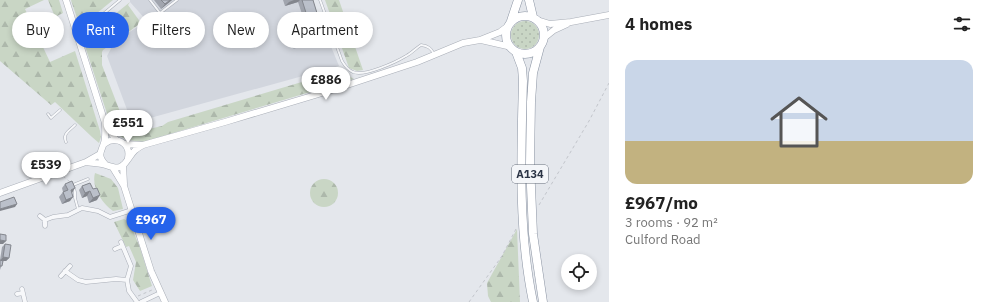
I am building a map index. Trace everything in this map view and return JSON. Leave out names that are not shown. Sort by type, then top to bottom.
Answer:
[{"type":"highway","points":[[518,0],[506,33],[507,41],[513,50],[522,54],[535,51],[540,47],[544,38],[544,31],[535,18],[529,0]]},
{"type":"highway","points":[[510,24],[521,16],[535,18]]},
{"type":"highway","name":"A134","points":[[540,47],[533,73],[530,163],[533,234],[543,302]]},
{"type":"highway","name":"A134","points":[[513,50],[522,68],[521,162],[524,232],[533,302]]},
{"type":"main road","points":[[66,0],[72,20]]},
{"type":"main road","points":[[535,18],[550,24],[609,15]]},
{"type":"main road","points":[[544,38],[554,30],[570,22]]},
{"type":"main road","points":[[104,144],[112,140],[116,140],[125,144],[143,145],[225,122],[332,90],[417,62],[463,43],[480,40],[500,32],[510,24]]},
{"type":"main road","points":[[480,40],[513,50]]},
{"type":"main road","points":[[81,48],[105,123],[116,140]]},
{"type":"main road","points":[[0,194],[86,162],[100,154],[104,144],[105,123]]},
{"type":"main road","points":[[125,144],[129,154],[128,159]]},
{"type":"main road","points":[[86,162],[105,164],[113,168],[118,168],[123,165],[133,152],[143,145]]},
{"type":"main road","points":[[100,154],[105,164]]},
{"type":"main road","points":[[123,165],[124,186]]},
{"type":"main road","points":[[113,168],[124,186],[151,271],[165,302]]},
{"type":"street","points":[[45,220],[53,217],[68,215],[78,209],[88,208],[110,217],[132,210]]},
{"type":"street","points":[[40,216],[45,220]]},
{"type":"street","points":[[45,220],[45,226]]},
{"type":"street","points":[[115,249],[122,244],[131,266],[127,280],[129,291],[136,300]]},
{"type":"street","points":[[61,276],[70,266]]},
{"type":"street","points":[[65,271],[78,280],[86,282],[116,279],[127,280]]},
{"type":"street","points":[[17,294],[23,291],[25,302]]},
{"type":"street","points":[[141,302],[160,293]]},
{"type":"lane","points":[[106,12],[120,0]]},
{"type":"lane","points":[[150,0],[159,12]]},
{"type":"lane","points":[[161,12],[177,0]]},
{"type":"lane","points":[[320,0],[324,12]]},
{"type":"lane","points":[[338,48],[342,61],[346,67],[352,72],[358,74],[369,72],[406,56],[422,45],[426,45],[431,48],[434,54]]},
{"type":"lane","points":[[48,114],[51,118],[60,110]]},
{"type":"lane","points":[[66,142],[64,135],[75,125]]},
{"type":"lane","points":[[78,209],[74,198],[75,192],[73,185],[88,179]]},
{"type":"path","points":[[532,213],[542,201],[589,121],[609,83]]},
{"type":"path","points":[[61,175],[73,185]]},
{"type":"path","points":[[68,180],[70,176]]},
{"type":"path","points":[[469,302],[502,256],[513,232]]},
{"type":"path","points":[[136,300],[152,290]]},
{"type":"shaded area","points":[[130,0],[312,0],[317,12],[277,12],[277,48],[332,48],[339,66],[132,123],[107,56],[111,48],[129,48],[129,32],[137,27],[137,48],[205,48],[205,12],[139,12]]},
{"type":"green space","points":[[0,0],[44,0],[25,9],[26,12],[12,12],[12,48],[43,48],[50,62],[75,51],[100,131],[101,137],[99,143],[55,102],[51,105],[0,61]]},
{"type":"green space","points":[[48,0],[59,0],[63,12],[53,12]]},
{"type":"green space","points":[[71,0],[113,0],[98,12],[75,12]]},
{"type":"green space","points":[[325,0],[339,0],[343,12],[329,12]]},
{"type":"green space","points":[[130,2],[128,5],[137,17],[137,26],[129,32],[129,12],[118,12]]},
{"type":"green space","points":[[525,21],[535,25],[539,35],[535,45],[525,49],[515,45],[511,35],[515,25]]},
{"type":"green space","points":[[86,48],[106,48],[102,52],[102,65],[124,122],[133,130],[140,131],[162,126],[168,122],[342,70],[354,79],[143,142],[126,139],[112,129]]},
{"type":"green space","points":[[342,48],[355,48],[363,70],[357,71],[349,68]]},
{"type":"green space","points":[[95,173],[111,179],[118,188],[123,209],[113,211],[101,199],[96,189],[94,178]]},
{"type":"green space","points":[[324,179],[334,183],[338,193],[334,203],[324,207],[314,203],[310,193],[314,183]]},
{"type":"green space","points":[[124,219],[129,222],[139,245],[152,286],[140,291],[133,280],[136,262],[129,246],[126,247],[114,222]]},
{"type":"green space","points":[[517,229],[520,302],[491,302],[488,296],[487,283]]},
{"type":"building","points":[[161,0],[170,0],[165,4]]},
{"type":"building","points":[[302,0],[313,0],[317,12],[306,12]]},
{"type":"building","points":[[72,181],[75,188],[71,190],[73,197],[66,200],[63,192],[68,190],[65,184]]},
{"type":"building","points":[[90,183],[93,189],[97,188],[100,195],[93,198],[90,191],[85,193],[82,186]]},
{"type":"building","points":[[14,197],[17,204],[0,209],[0,202]]},
{"type":"building","points":[[0,234],[6,235],[6,241],[0,240]]},
{"type":"building","points":[[5,244],[11,245],[9,258],[3,257]]},
{"type":"building","points":[[0,260],[3,261],[2,266],[0,266]]}]
